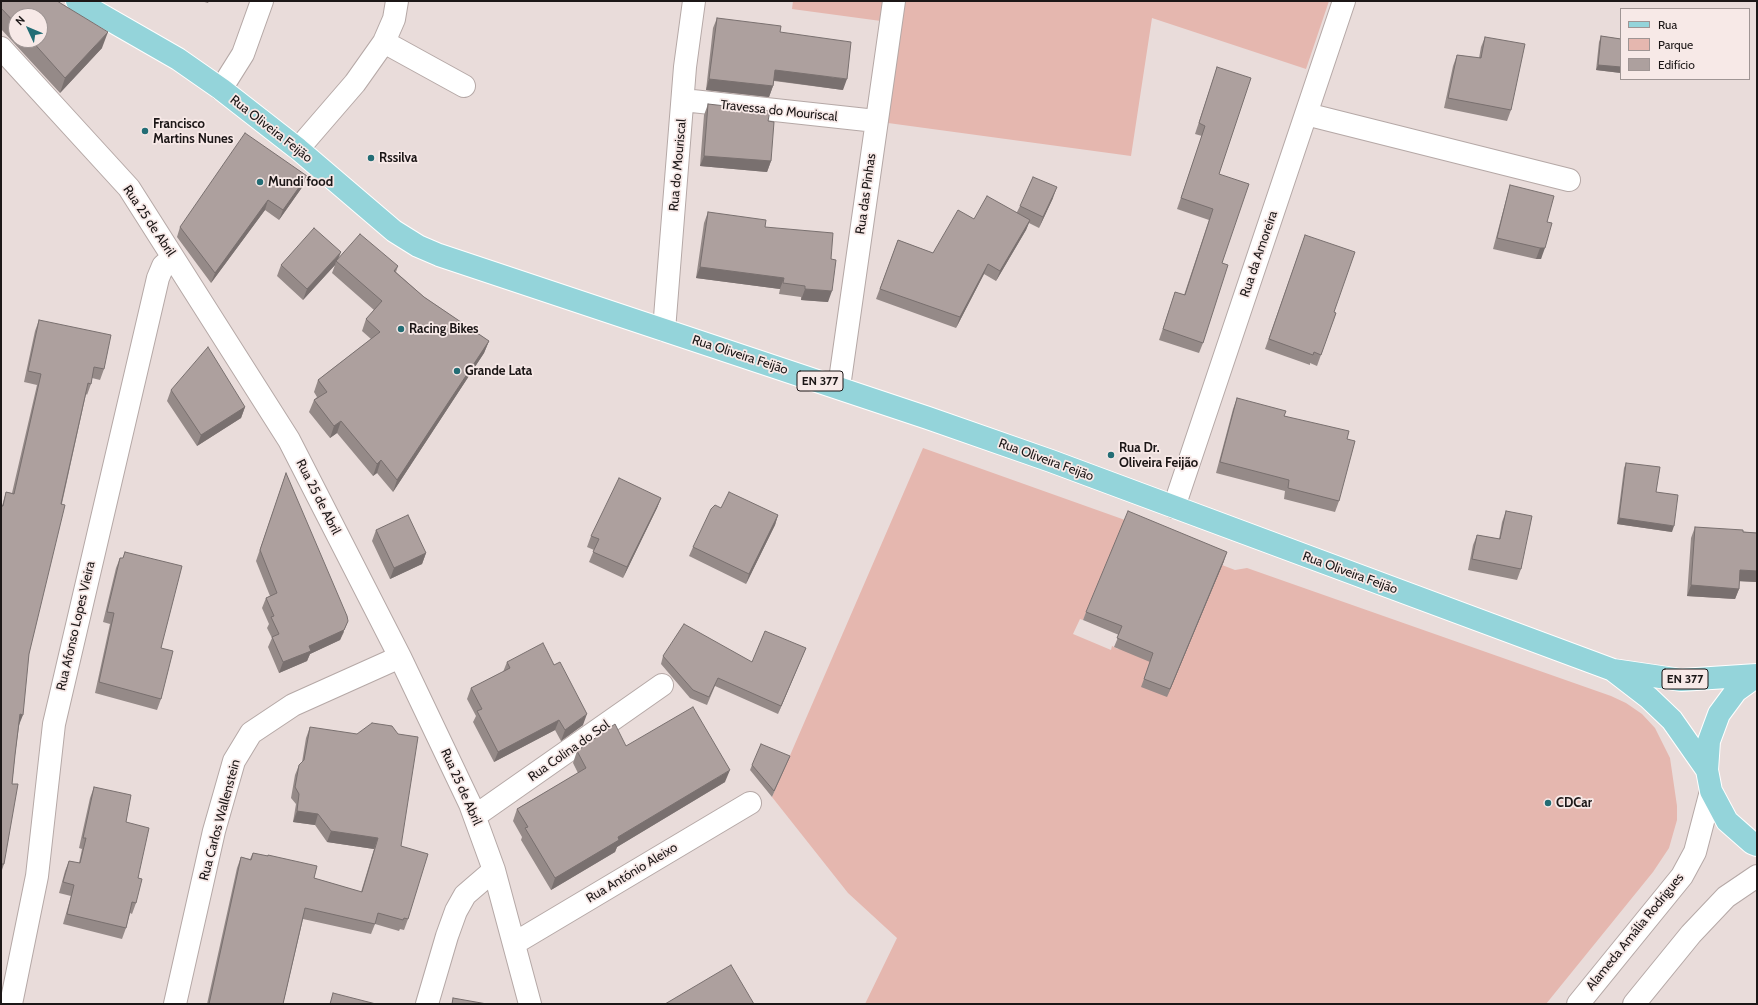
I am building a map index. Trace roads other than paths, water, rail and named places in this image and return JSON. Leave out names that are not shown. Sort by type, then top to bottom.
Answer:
[{"type":"main road","name":"Rua Oliveira Feijão","points":[[77,1],[178,59],[221,89],[298,149],[394,231],[418,246],[439,255],[839,388],[1051,461],[1613,670],[1681,680],[1757,676]]},
{"type":"main road","name":"Rua Oliveira Feijão","points":[[1613,670],[1649,698],[1672,720],[1707,770]]},
{"type":"main road","name":"EN 377","points":[[1757,676],[1736,691],[1719,714],[1709,741],[1707,770],[1711,791],[1727,821],[1752,843],[1757,845]]},
{"type":"street","points":[[221,89],[243,54],[262,1]]},
{"type":"street","points":[[298,149],[355,83],[384,42],[394,19],[397,1]]},
{"type":"street","name":"Rua do Mouriscal","points":[[664,330],[685,67],[694,1]]},
{"type":"street","name":"Rua das Pinhas","points":[[839,388],[894,1]]},
{"type":"street","name":"Rua da Amoreira","points":[[1174,508],[1344,1]]},
{"type":"street","points":[[384,42],[464,86]]},
{"type":"street","name":"Rua 25 de Abril","points":[[1,48],[129,188],[289,440],[400,657],[475,816],[494,870],[515,943],[530,1004]]},
{"type":"street","name":"Travessa do Mouriscal","points":[[683,100],[876,121]]},
{"type":"street","points":[[1306,114],[1569,180]]},
{"type":"street","name":"Rua Afonso Lopes Vieira","points":[[11,1004],[37,876],[54,724],[158,278],[163,266],[173,257]]},
{"type":"street","name":"Rua Carlos Wallenstein","points":[[175,1004],[214,831],[234,761],[251,732],[293,705],[400,657]]},
{"type":"street","name":"Rua Colina do Sol","points":[[475,816],[662,685]]},
{"type":"street","name":"Alameda Amália Rodrigues","points":[[1578,1004],[1682,876],[1695,852],[1711,791]]},
{"type":"street","name":"Rua António Aleixo","points":[[515,943],[750,803]]},
{"type":"street","points":[[427,1004],[456,911],[465,895],[475,884],[494,870]]},
{"type":"street","points":[[1634,1004],[1691,934],[1726,897],[1757,876]]},
{"type":"place","name":"Francisco Martins Nunes","points":[[145,131]]},
{"type":"place","name":"Rssilva","points":[[371,158]]},
{"type":"place","name":"Mundi food","points":[[260,182]]},
{"type":"place","name":"Racing Bikes","points":[[401,329]]},
{"type":"place","name":"Grande Lata","points":[[457,371]]},
{"type":"place","name":"Rua Dr. Oliveira Feijão","points":[[1111,455]]},
{"type":"place","name":"CDCar","points":[[1548,803]]}]
